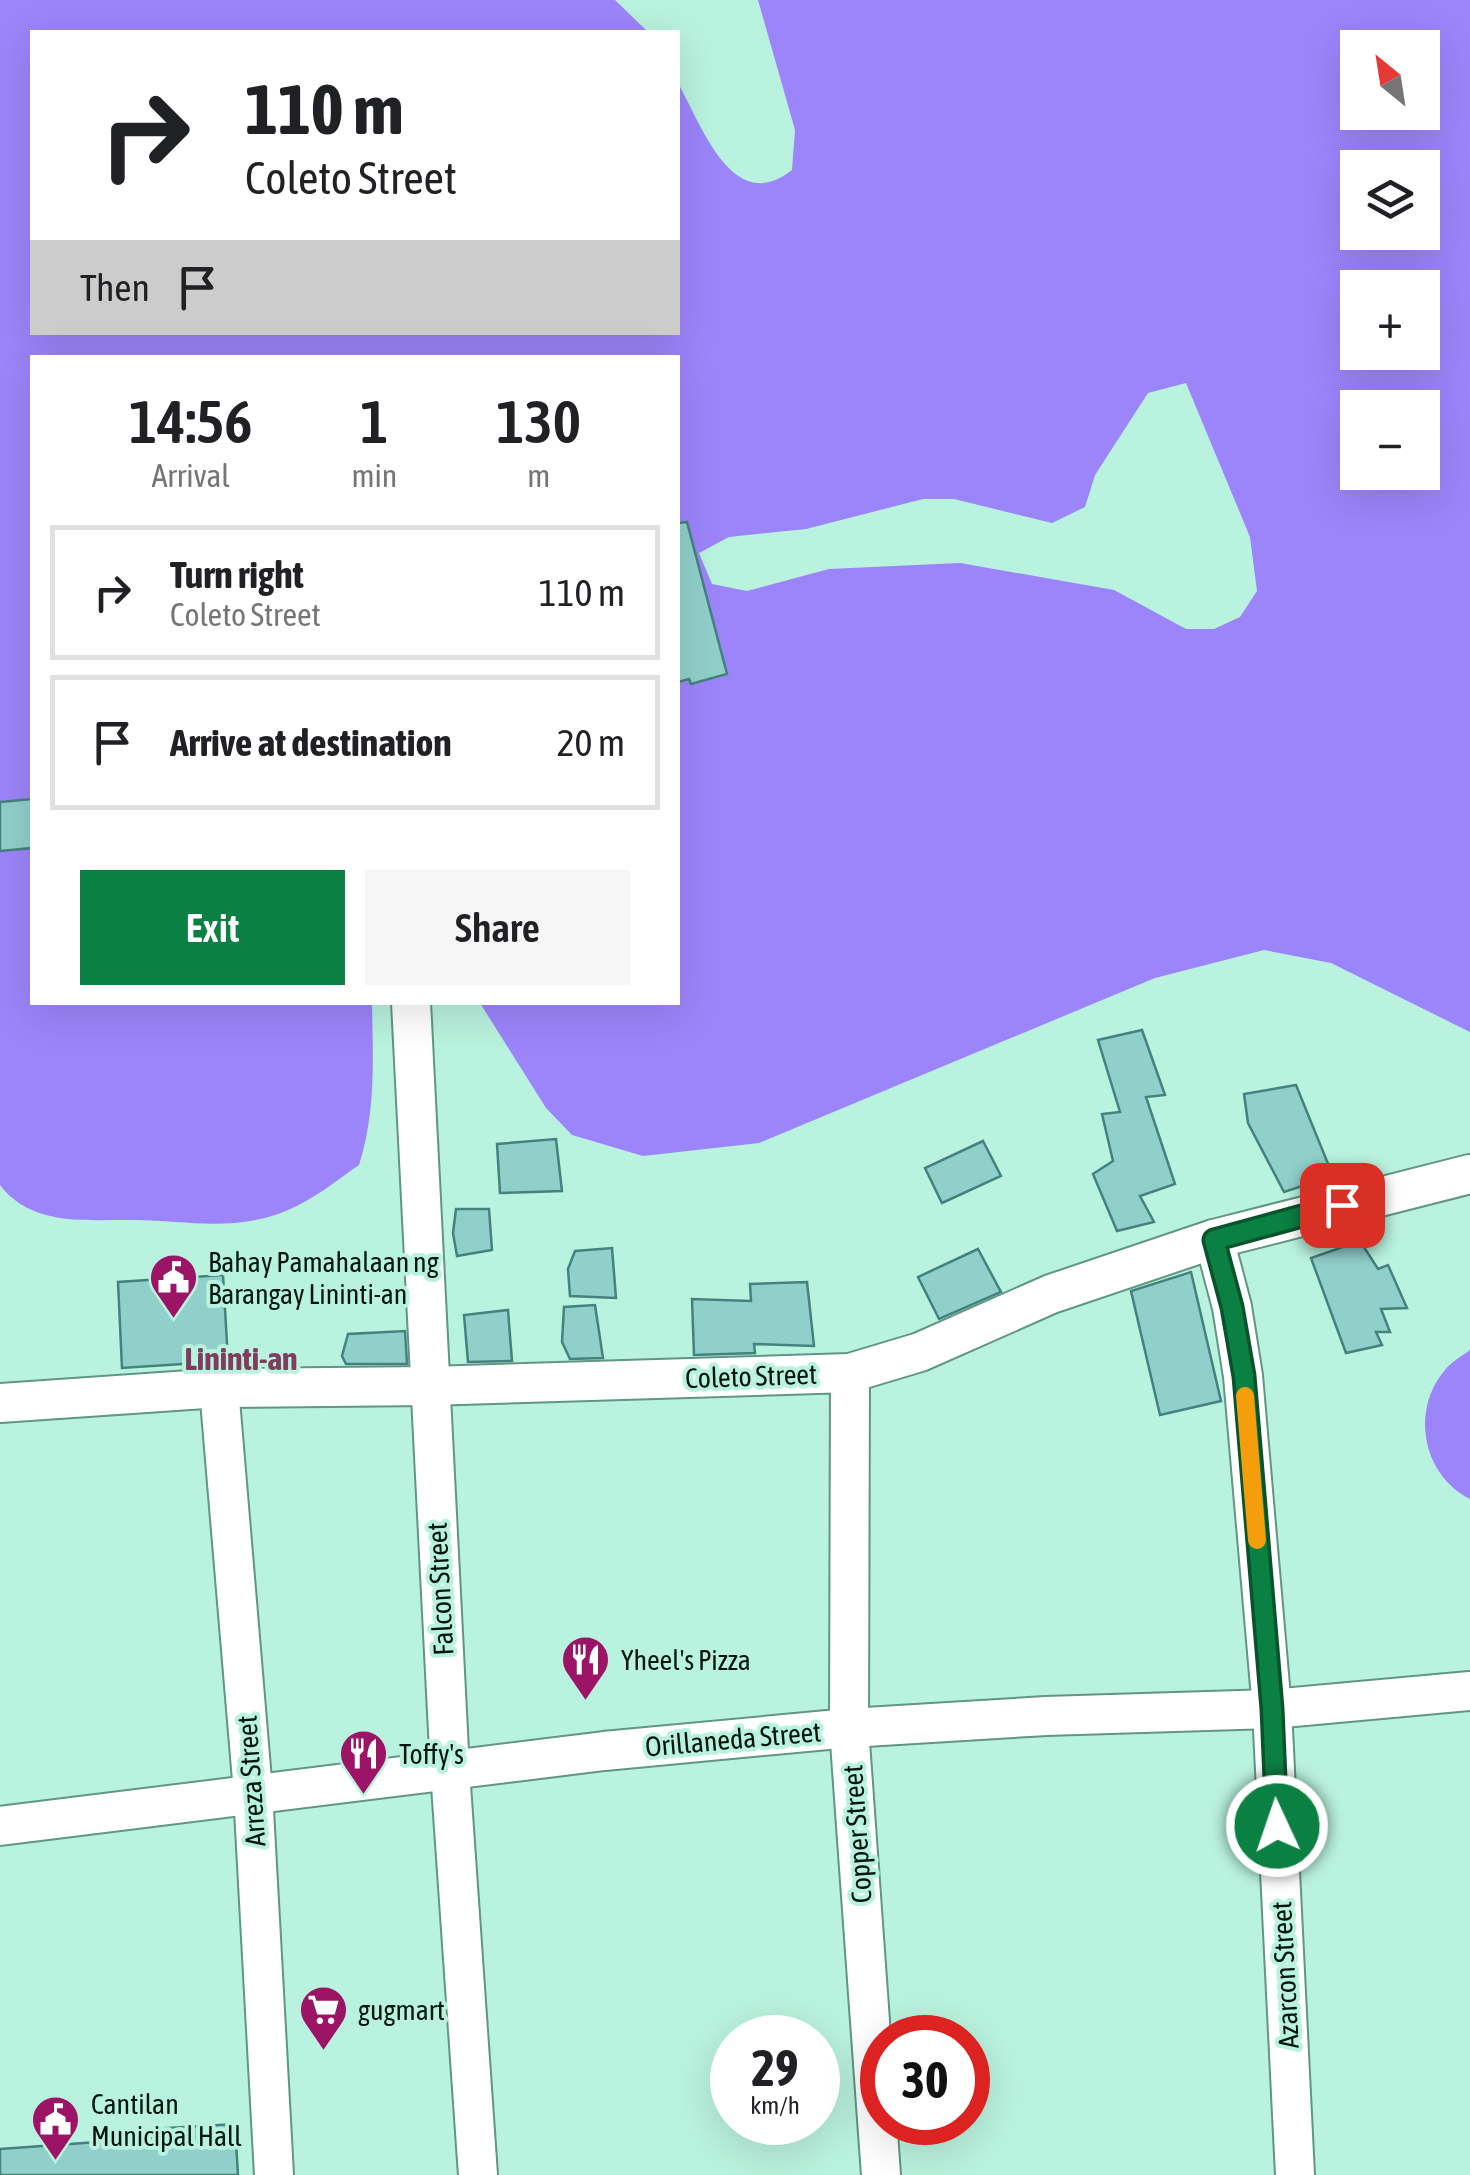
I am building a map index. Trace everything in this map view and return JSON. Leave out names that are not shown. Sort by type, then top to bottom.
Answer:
[{"type":"street","name":"Falcon Street","points":[[411,1005],[450,1772],[478,2175]]},
{"type":"street","name":"Coleto Street","points":[[0,1403],[219,1388],[850,1373],[920,1352],[1051,1294],[1214,1240],[1470,1174]]},
{"type":"street","name":"Azarcon Street","points":[[1214,1240],[1232,1307],[1244,1376],[1272,1709],[1295,2175]]},
{"type":"street","name":"Copper Street","points":[[850,1373],[849,1728],[881,2175]]},
{"type":"street","name":"Arreza Street","points":[[219,1388],[253,1792],[274,2175]]},
{"type":"street","name":"Orillaneda Street","points":[[0,1826],[604,1751],[849,1728],[1046,1716],[1272,1709],[1470,1692]]},
{"type":"shaded area","points":[[0,0],[615,0],[646,30],[30,30],[30,335],[680,335],[680,87],[709,142],[736,174],[753,182],[771,182],[792,170],[795,130],[758,0],[1470,0],[1470,1032],[1331,963],[1264,950],[1155,978],[759,1143],[643,1156],[572,1135],[546,1108],[481,1005],[680,1005],[680,355],[30,355],[30,1005],[372,1005],[372,1085],[359,1165],[307,1201],[269,1217],[212,1224],[81,1220],[45,1215],[28,1208],[0,1185]],"holes":[[[1186,383],[1250,537],[1257,591],[1240,617],[1214,629],[1186,629],[1114,590],[960,563],[829,569],[747,591],[712,584],[699,553],[729,537],[806,529],[923,499],[954,499],[1052,523],[1085,507],[1095,475],[1148,393]]]},
{"type":"shaded area","points":[[1470,1350],[1470,1499],[1441,1474],[1432,1458],[1425,1423],[1434,1386],[1447,1367]]},
{"type":"building","points":[[687,522],[727,674],[691,684],[689,679],[680,681],[680,523]]},
{"type":"building","points":[[30,799],[30,848],[0,851],[0,802]]},
{"type":"building","points":[[1142,1030],[1165,1095],[1146,1097],[1175,1184],[1140,1196],[1154,1222],[1117,1231],[1093,1174],[1113,1161],[1102,1114],[1120,1112],[1098,1040]]},
{"type":"building","points":[[1296,1085],[1333,1176],[1284,1192],[1248,1123],[1244,1094]]},
{"type":"building","points":[[556,1139],[562,1191],[500,1193],[497,1144]]},
{"type":"building","points":[[983,1141],[1001,1176],[942,1203],[925,1168]]},
{"type":"building","points":[[456,1209],[489,1209],[492,1250],[457,1256],[453,1233]]},
{"type":"building","points":[[1360,1241],[1378,1269],[1388,1265],[1407,1308],[1381,1309],[1390,1332],[1376,1332],[1382,1345],[1346,1353],[1311,1258]]},
{"type":"building","points":[[612,1248],[616,1298],[570,1296],[568,1269],[575,1251]]},
{"type":"building","points":[[978,1249],[1001,1292],[939,1319],[918,1277]]},
{"type":"building","points":[[1191,1272],[1221,1401],[1160,1415],[1131,1291]]},
{"type":"building","name":"Bahay Pamahalaan ng Barangay Lininti-an","points":[[223,1275],[228,1361],[122,1368],[118,1282]]},
{"type":"building","points":[[807,1282],[814,1346],[754,1344],[755,1353],[694,1355],[692,1299],[751,1301],[750,1284]]},
{"type":"building","points":[[595,1305],[603,1358],[570,1359],[562,1342],[564,1307]]},
{"type":"building","points":[[508,1310],[512,1361],[468,1362],[464,1315]]},
{"type":"building","points":[[405,1331],[407,1364],[346,1364],[342,1356],[348,1334]]},
{"type":"building","points":[[235,2124],[238,2175],[0,2175],[0,2149],[153,2138],[152,2129]]},
{"type":"slow traffic","points":[[1245,1396],[1257,1540]]},
{"type":"place","name":"Bahay Pamahalaan ng Barangay Lininti-an","points":[[173,1320]]},
{"type":"place","name":"Yheel's Pizza","points":[[586,1702]]},
{"type":"place","name":"Toffy's","points":[[364,1796]]},
{"type":"place","name":"gugmart","points":[[323,2052]]},
{"type":"place","name":"Cantilan Municipal Hall","points":[[56,2162]]},
{"type":"district","name":"Lininti-an","points":[[241,1359]]},
{"type":"route","points":[[1277,1826],[1272,1709],[1244,1376],[1232,1307],[1214,1240],[1342,1205]]}]
